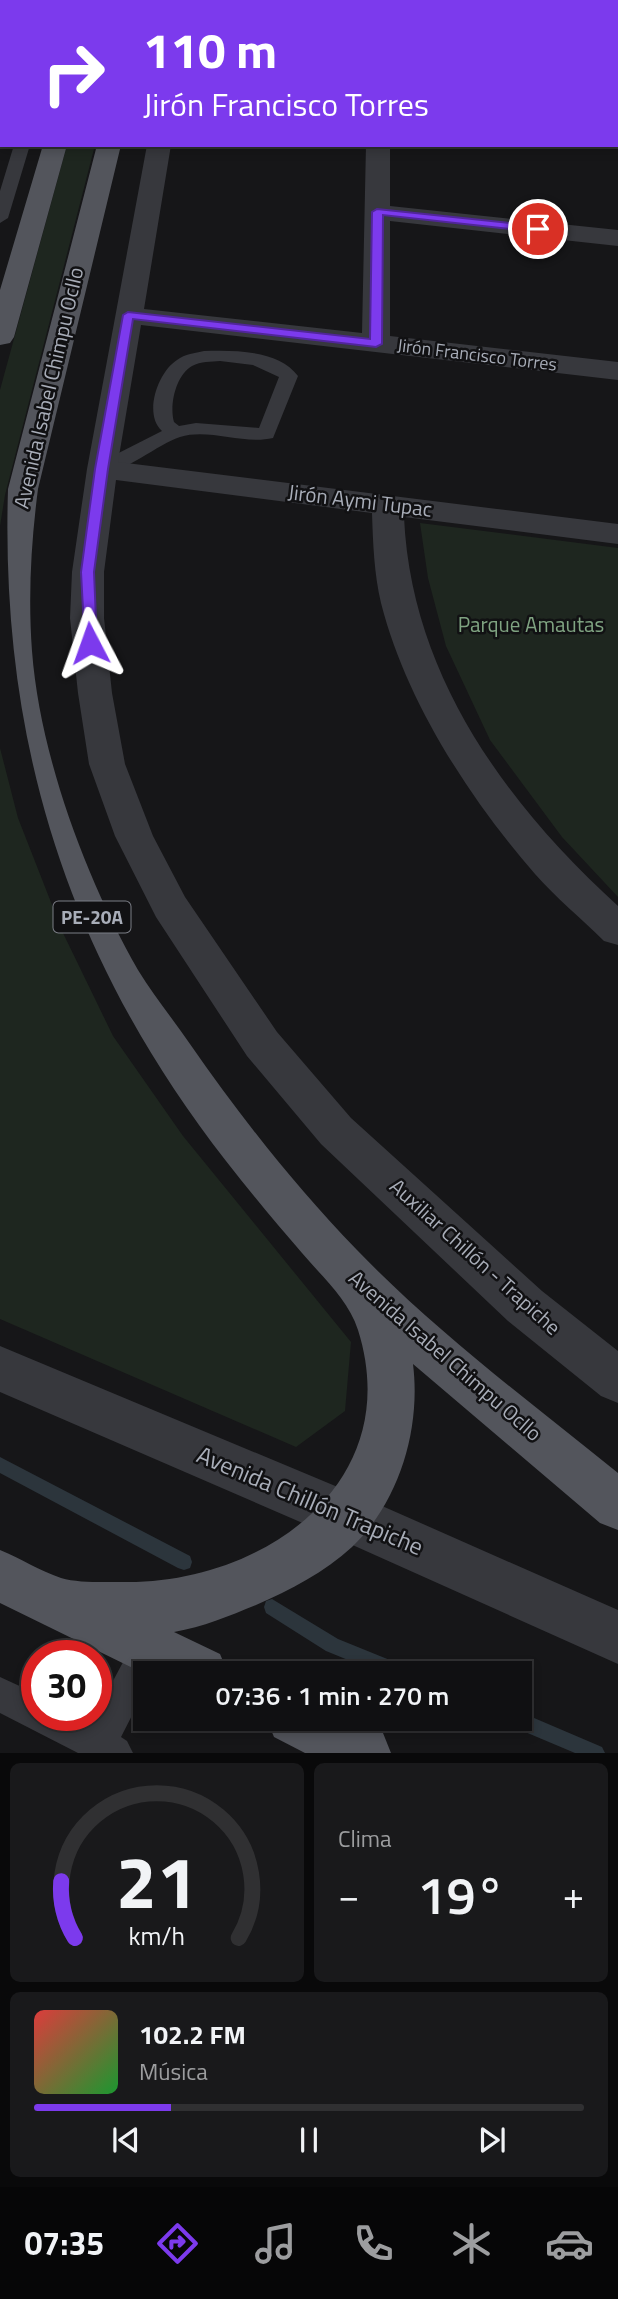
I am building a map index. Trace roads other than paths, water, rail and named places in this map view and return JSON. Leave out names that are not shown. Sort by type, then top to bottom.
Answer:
[{"type":"main road","points":[[0,337],[54,147]]},
{"type":"main road","name":"Avenida Isabel Chimpu Ocllo","points":[[107,147],[9,516],[15,542],[15,654],[40,786],[91,916],[124,982],[214,1114],[341,1265],[439,1357],[618,1505]]},
{"type":"main road","points":[[63,1605],[125,1610],[186,1604],[246,1584],[300,1555],[346,1516],[377,1466],[392,1411],[390,1357],[373,1307],[341,1265]]},
{"type":"main road","points":[[0,1576],[176,1661]]},
{"type":"main road","points":[[319,1731],[363,1753]]},
{"type":"street","name":"Auxiliar Chillón - Trapiche","points":[[159,147],[102,469],[88,572],[87,618],[95,693],[107,764],[134,836],[170,906],[262,1044],[336,1130],[525,1306],[618,1380]]},
{"type":"street","points":[[376,344],[378,147]]},
{"type":"street","points":[[377,212],[618,238]]},
{"type":"street","name":"Jirón Francisco Torres","points":[[128,315],[618,371]]},
{"type":"street","name":"Jirón Aymi Tupac","points":[[102,469],[618,534]]},
{"type":"street","points":[[388,505],[390,555],[401,614],[429,685],[474,764],[542,857],[618,930]]},
{"type":"street","name":"Avenida Chillón Trapiche","points":[[0,1369],[346,1516],[618,1637]]},
{"type":"lane","points":[[0,218],[3,198],[21,147]]},
{"type":"lane","points":[[3,198],[41,193]]},
{"type":"lane","points":[[102,469],[175,432],[196,429],[266,434],[289,376],[285,369],[261,360],[209,355],[182,364],[161,409],[165,424],[175,432]]},
{"type":"lane","points":[[72,1731],[107,1749],[149,1648]]},
{"type":"lane","points":[[0,1694],[21,1705]]},
{"type":"waterway","points":[[0,1465],[184,1562]]},
{"type":"waterway","points":[[272,1607],[332,1645],[371,1661]]},
{"type":"waterway","points":[[532,1726],[596,1753]]},
{"type":"park label","name":"Parque Amautas","points":[[531,625]]}]
